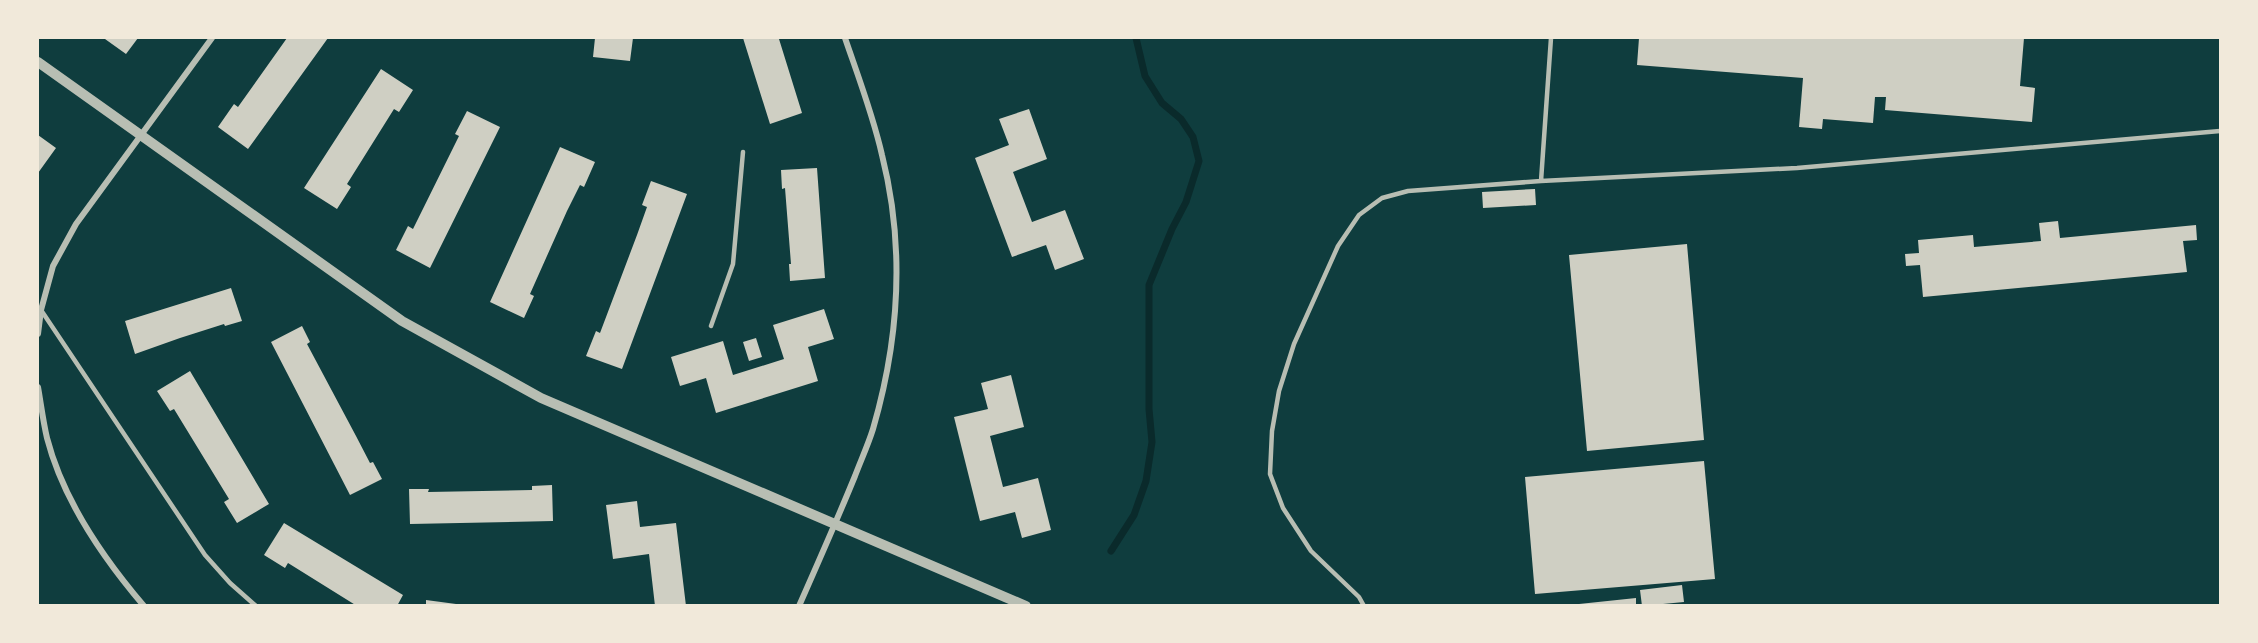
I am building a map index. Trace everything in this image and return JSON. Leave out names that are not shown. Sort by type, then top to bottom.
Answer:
[{"type":"street","points":[[38,334],[41,310],[54,266],[76,224],[212,38]]},
{"type":"street","points":[[799,606],[836,524],[872,431],[890,361],[896,303],[896,242],[883,156],[845,38]]},
{"type":"street","points":[[38,62],[402,321],[541,398],[1026,606]]},
{"type":"street","points":[[38,387],[48,439],[69,495],[96,542],[144,606]]},
{"type":"lane","points":[[1541,181],[1551,38]]},
{"type":"lane","points":[[1364,606],[1359,597],[1311,551],[1283,508],[1270,474],[1272,431],[1277,401],[1294,344],[1338,246],[1359,214],[1382,198],[1408,191],[1541,181],[1797,168],[2220,131]]},
{"type":"lane","points":[[711,326],[733,264],[743,152]]},
{"type":"lane","points":[[41,310],[205,555],[230,583],[256,606]]},
{"type":"building","points":[[106,38],[138,38],[126,54]]},
{"type":"building","points":[[287,38],[328,38],[248,149],[218,127],[234,104],[238,107]]},
{"type":"building","points":[[595,38],[633,38],[630,61],[593,57]]},
{"type":"building","points":[[743,38],[779,39],[802,113],[770,124]]},
{"type":"building","points":[[1639,38],[2024,38],[2020,86],[2035,88],[2032,122],[1885,110],[1886,97],[1875,97],[1873,123],[1823,119],[1822,129],[1799,127],[1803,78],[1637,65]]},
{"type":"building","points":[[381,69],[413,90],[399,112],[394,109],[347,184],[351,187],[337,209],[304,188]]},
{"type":"building","points":[[1029,109],[1047,159],[1013,172],[1032,222],[1065,210],[1084,259],[1055,270],[1046,245],[1012,257],[975,158],[1009,145],[999,119]]},
{"type":"building","points":[[467,111],[500,127],[430,268],[396,250],[408,226],[413,229],[459,136],[455,134]]},
{"type":"building","points":[[38,135],[56,148],[38,173]]},
{"type":"building","points":[[560,147],[595,162],[584,187],[580,185],[567,211],[530,294],[534,296],[524,318],[490,302]]},
{"type":"building","points":[[817,168],[825,278],[790,281],[789,264],[791,264],[785,188],[782,189],[781,170]]},
{"type":"building","points":[[651,181],[687,194],[622,369],[586,356],[596,331],[600,333],[637,235],[647,207],[642,205]]},
{"type":"building","points":[[1535,189],[1536,205],[1483,208],[1482,192]]},
{"type":"building","points":[[2058,221],[2060,238],[2196,225],[2197,240],[2183,241],[2187,272],[1923,297],[1920,265],[1906,266],[1905,254],[1919,253],[1918,240],[1973,235],[1974,247],[2041,241],[2039,223]]},
{"type":"building","points":[[1687,244],[1704,440],[1587,451],[1569,255]]},
{"type":"building","points":[[231,288],[242,321],[225,326],[224,324],[135,354],[125,321]]},
{"type":"building","points":[[824,309],[834,339],[808,347],[818,381],[716,413],[706,378],[680,386],[671,357],[723,341],[733,375],[784,359],[773,325]]},
{"type":"building","points":[[302,326],[310,342],[307,344],[370,463],[373,462],[382,479],[350,495],[271,342]]},
{"type":"building","points":[[756,338],[762,357],[749,361],[743,342]]},
{"type":"building","points":[[190,371],[269,504],[237,523],[224,502],[229,499],[174,409],[170,411],[157,391]]},
{"type":"building","points":[[1011,375],[1024,427],[990,436],[1003,487],[1038,478],[1051,530],[1022,538],[1015,512],[980,521],[954,417],[988,409],[981,383]]},
{"type":"building","points":[[1704,461],[1715,579],[1535,594],[1525,477]]},
{"type":"building","points":[[552,485],[553,521],[410,524],[409,489],[429,489],[428,492],[532,490],[532,486]]},
{"type":"building","points":[[637,501],[640,527],[676,523],[686,606],[655,606],[649,554],[613,559],[606,505]]},
{"type":"building","points":[[284,523],[403,595],[397,606],[357,606],[288,563],[285,568],[264,555]]},
{"type":"building","points":[[1682,585],[1684,602],[1642,606],[1640,590]]},
{"type":"building","points":[[1636,598],[1636,606],[1579,606],[1579,604]]},
{"type":"building","points":[[426,600],[456,604],[456,606],[426,606]]},
{"type":"waterway","points":[[1111,551],[1134,515],[1146,481],[1152,442],[1149,409],[1149,285],[1186,202],[1199,161],[1193,137],[1181,119],[1162,103],[1145,76],[1136,38]]}]
